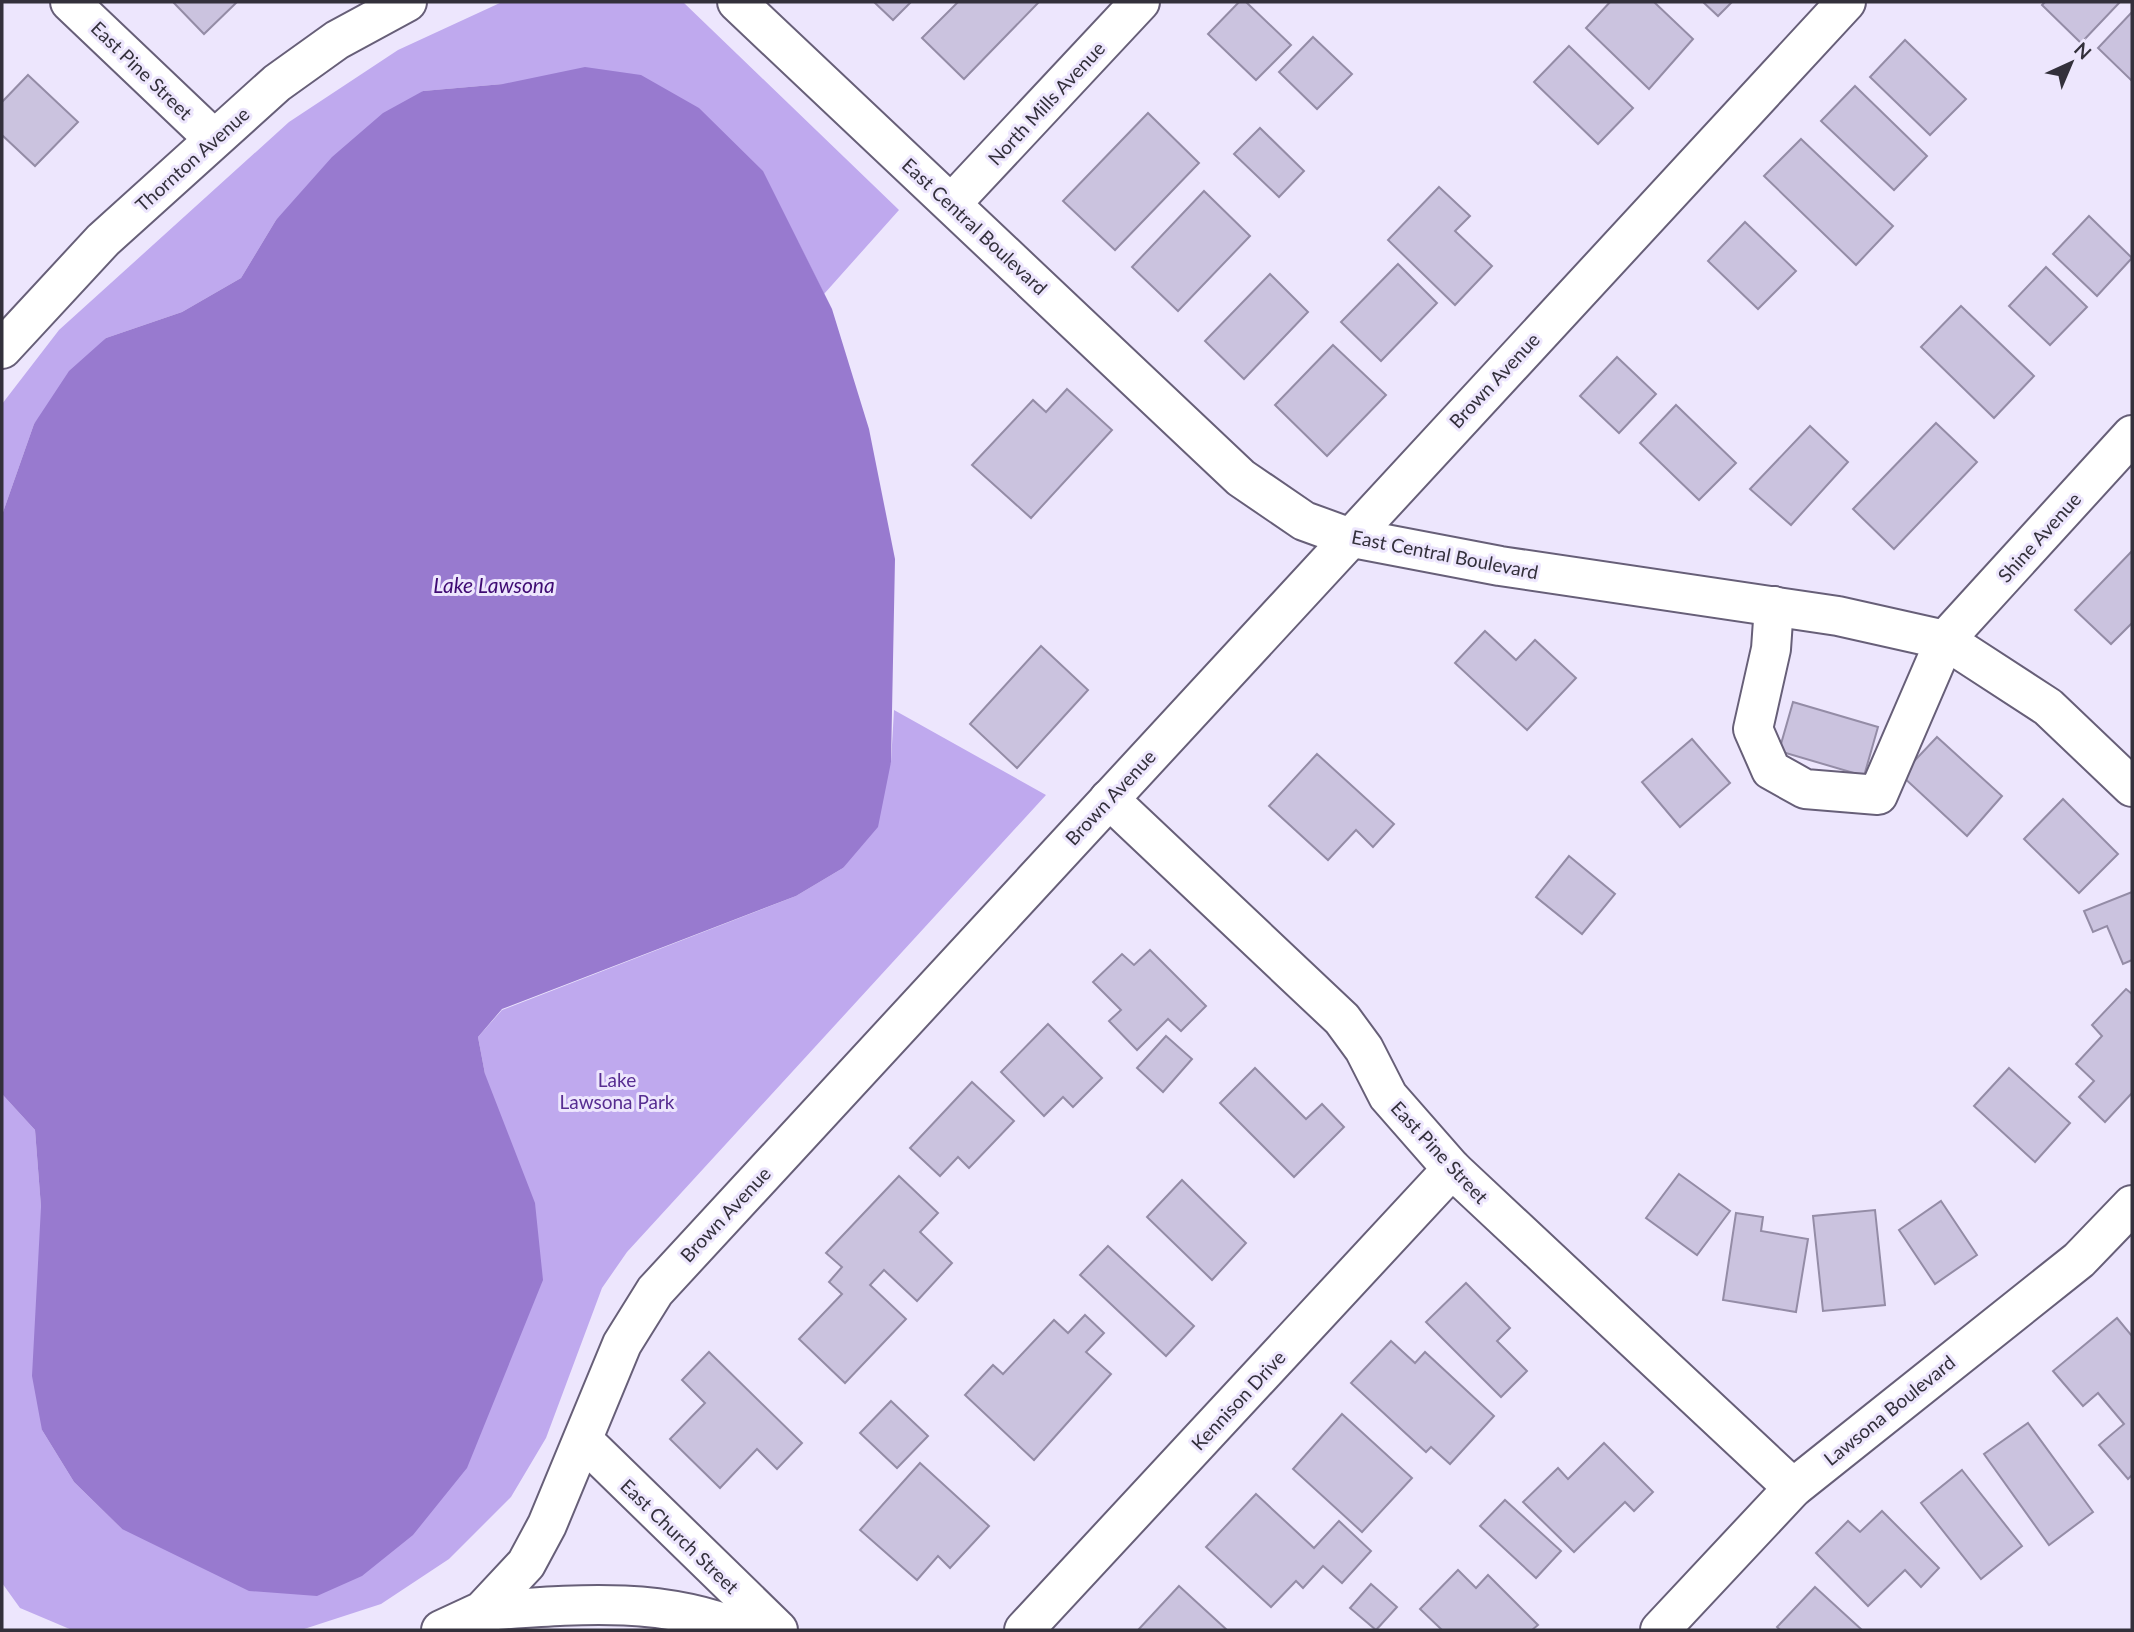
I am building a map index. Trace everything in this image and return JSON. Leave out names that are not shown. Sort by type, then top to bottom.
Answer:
[{"type":"street","name":"East Pine Street","points":[[70,2],[214,138]]},
{"type":"street","name":"Thornton Avenue","points":[[2,349],[103,240],[277,83],[337,40],[407,2]]},
{"type":"street","name":"East Central Boulevard","points":[[737,2],[1241,478],[1304,521],[1348,537],[1500,566],[1838,616],[1945,640],[2048,707],[2132,787]]},
{"type":"street","name":"North Mills Avenue","points":[[952,203],[1140,2]]},
{"type":"street","name":"Brown Avenue","points":[[441,1630],[482,1611],[526,1564],[547,1525],[584,1441],[622,1344],[655,1291],[1348,537],[1846,2]]},
{"type":"street","name":"Shine Avenue","points":[[1774,606],[1771,649],[1753,729],[1771,769],[1805,789],[1878,794],[1945,640],[2132,435]]},
{"type":"street","name":"East Pine Street","points":[[1109,799],[1342,1019],[1364,1049],[1388,1096],[1452,1170],[1793,1488]]},
{"type":"street","name":"Kennison Drive","points":[[1024,1630],[1452,1170]]},
{"type":"street","name":"Lawsona Boulevard","points":[[1660,1630],[1793,1488],[2079,1260],[2132,1205]]},
{"type":"street","name":"East Church Street","points":[[584,1441],[778,1630]]},
{"type":"street","name":"East Church Street","points":[[482,1611],[632,1604],[679,1610],[742,1630]]},
{"type":"green space","points":[[502,2],[683,2],[899,210],[824,294],[798,242],[503,84],[423,91],[276,220],[241,278],[182,312],[106,338],[34,424],[2,515],[2,404],[59,330],[289,122],[398,50]]},
{"type":"green space","name":"Lake Lawsona Park","points":[[894,710],[1046,795],[627,1252],[602,1288],[546,1438],[511,1497],[449,1559],[381,1604],[301,1630],[72,1630],[20,1608],[2,1583],[2,1094],[35,1130],[41,1207],[42,1430],[74,1482],[122,1529],[485,1074],[478,1037],[502,1010],[796,896],[843,868],[891,762]]},
{"type":"water","name":"Lake Lawsona","points":[[585,67],[641,75],[699,108],[763,171],[832,309],[869,429],[895,559],[891,762],[878,827],[843,868],[796,896],[502,1009],[478,1037],[485,1074],[535,1203],[543,1280],[467,1468],[413,1535],[362,1576],[317,1596],[249,1591],[122,1529],[74,1482],[42,1430],[32,1376],[41,1207],[35,1130],[2,1094],[2,515],[34,424],[69,371],[106,338],[182,312],[241,278],[276,220],[332,157],[383,113],[423,91],[503,84]]},
{"type":"building","points":[[173,2],[237,2],[204,34]]},
{"type":"building","points":[[874,2],[911,2],[893,20]]},
{"type":"building","points":[[958,2],[1038,3],[964,79],[922,38]]},
{"type":"building","points":[[1239,2],[1246,2],[1291,45],[1256,80],[1208,34]]},
{"type":"building","points":[[1610,2],[1654,2],[1693,39],[1649,89],[1586,28]]},
{"type":"building","points":[[1703,2],[1732,2],[1718,16]]},
{"type":"building","points":[[2045,2],[2120,2],[2081,43],[2042,5]]},
{"type":"building","points":[[2132,12],[2132,81],[2098,48]]},
{"type":"building","points":[[1313,37],[1352,74],[1317,109],[1279,72]]},
{"type":"building","points":[[1905,40],[1966,99],[1930,135],[1870,77]]},
{"type":"building","points":[[1569,46],[1633,108],[1598,144],[1534,82]]},
{"type":"building","points":[[28,75],[78,122],[35,166],[2,135],[2,102]]},
{"type":"building","points":[[1855,86],[1927,156],[1894,190],[1821,121]]},
{"type":"building","points":[[1148,113],[1199,163],[1115,250],[1063,201]]},
{"type":"building","points":[[1260,128],[1304,171],[1279,197],[1234,154]]},
{"type":"building","points":[[1801,139],[1893,226],[1856,265],[1764,176]]},
{"type":"building","points":[[1439,187],[1470,216],[1455,231],[1492,266],[1455,305],[1388,240]]},
{"type":"building","points":[[1204,191],[1250,236],[1178,311],[1132,267]]},
{"type":"building","points":[[2089,216],[2132,258],[2097,296],[2053,254]]},
{"type":"building","points":[[1745,222],[1796,271],[1758,309],[1708,261]]},
{"type":"building","points":[[1398,264],[1437,303],[1381,361],[1341,322]]},
{"type":"building","points":[[2046,267],[2087,307],[2050,345],[2009,306]]},
{"type":"building","points":[[1270,274],[1308,312],[1244,379],[1205,341]]},
{"type":"building","points":[[1961,306],[2034,376],[1994,418],[1921,347]]},
{"type":"building","points":[[1333,345],[1386,395],[1327,456],[1275,405]]},
{"type":"building","points":[[1617,357],[1656,394],[1619,433],[1580,396]]},
{"type":"building","points":[[1067,389],[1112,430],[1031,518],[972,465],[1033,400],[1046,412]]},
{"type":"building","points":[[1676,405],[1736,463],[1699,500],[1640,443]]},
{"type":"building","points":[[1936,423],[1977,462],[1894,549],[1853,509]]},
{"type":"building","points":[[1810,426],[1848,462],[1791,525],[1750,489]]},
{"type":"building","points":[[2132,551],[2132,623],[2111,644],[2075,610]]},
{"type":"building","points":[[1485,631],[1516,660],[1535,640],[1576,678],[1527,730],[1455,663]]},
{"type":"building","points":[[1041,646],[1088,690],[1017,768],[970,724]]},
{"type":"building","points":[[1793,702],[1878,727],[1864,776],[1779,751]]},
{"type":"building","points":[[1937,737],[2002,796],[1967,836],[1901,775]]},
{"type":"building","points":[[1692,739],[1730,783],[1680,827],[1642,782]]},
{"type":"building","points":[[1317,754],[1394,824],[1373,847],[1356,830],[1328,860],[1269,806]]},
{"type":"building","points":[[2063,799],[2118,854],[2079,893],[2024,839]]},
{"type":"building","points":[[1569,856],[1615,894],[1582,934],[1536,897]]},
{"type":"building","points":[[2132,892],[2132,960],[2123,964],[2107,926],[2093,932],[2084,911]]},
{"type":"building","points":[[1150,950],[1206,1006],[1181,1031],[1168,1019],[1137,1050],[1109,1021],[1121,1010],[1093,982],[1122,954],[1134,965]]},
{"type":"building","points":[[2126,989],[2132,994],[2132,1093],[2105,1122],[2079,1097],[2094,1081],[2076,1064],[2102,1036],[2092,1025]]},
{"type":"building","points":[[1048,1024],[1102,1078],[1073,1107],[1063,1097],[1044,1116],[1001,1072]]},
{"type":"building","points":[[1166,1036],[1192,1059],[1163,1092],[1137,1068]]},
{"type":"building","points":[[1255,1068],[1306,1119],[1322,1104],[1344,1127],[1294,1177],[1220,1103]]},
{"type":"building","points":[[2009,1068],[2070,1123],[2035,1162],[1974,1106]]},
{"type":"building","points":[[972,1082],[1014,1121],[969,1168],[958,1157],[940,1176],[910,1148]]},
{"type":"building","points":[[1679,1174],[1730,1211],[1697,1255],[1646,1218]]},
{"type":"building","points":[[899,1176],[938,1213],[920,1232],[952,1263],[917,1301],[884,1270],[870,1285],[906,1319],[845,1383],[799,1339],[842,1294],[829,1282],[842,1267],[826,1253]]},
{"type":"building","points":[[1182,1180],[1246,1243],[1212,1280],[1147,1217]]},
{"type":"building","points":[[1941,1201],[1977,1255],[1935,1284],[1899,1230]]},
{"type":"building","points":[[1875,1210],[1885,1305],[1823,1311],[1813,1216]]},
{"type":"building","points":[[1736,1213],[1763,1217],[1761,1231],[1808,1239],[1796,1312],[1723,1300]]},
{"type":"building","points":[[1108,1246],[1194,1326],[1166,1356],[1080,1275]]},
{"type":"building","points":[[1466,1283],[1510,1328],[1497,1341],[1527,1371],[1501,1397],[1426,1322]]},
{"type":"building","points":[[1085,1315],[1104,1333],[1086,1352],[1111,1374],[1034,1460],[965,1395],[993,1365],[1003,1374],[1054,1320],[1068,1333]]},
{"type":"building","points":[[2117,1318],[2132,1336],[2132,1475],[2128,1479],[2099,1445],[2124,1424],[2098,1393],[2083,1406],[2053,1371]]},
{"type":"building","points":[[1391,1341],[1415,1363],[1425,1352],[1494,1416],[1450,1464],[1431,1447],[1426,1452],[1351,1383]]},
{"type":"building","points":[[709,1352],[802,1443],[777,1469],[757,1449],[720,1488],[670,1439],[705,1403],[682,1380]]},
{"type":"building","points":[[891,1401],[928,1436],[897,1468],[860,1433]]},
{"type":"building","points":[[1342,1414],[1412,1478],[1362,1532],[1293,1469]]},
{"type":"building","points":[[2028,1423],[2093,1512],[2049,1545],[1984,1454]]},
{"type":"building","points":[[1604,1443],[1653,1492],[1634,1511],[1625,1502],[1574,1552],[1523,1502],[1558,1468],[1568,1479]]},
{"type":"building","points":[[920,1463],[989,1526],[950,1568],[938,1556],[917,1580],[860,1530]]},
{"type":"building","points":[[1962,1470],[2022,1546],[1981,1579],[1921,1503]]},
{"type":"building","points":[[1256,1494],[1314,1548],[1339,1521],[1371,1551],[1342,1583],[1323,1566],[1303,1588],[1296,1581],[1271,1607],[1206,1547]]},
{"type":"building","points":[[1505,1500],[1561,1551],[1536,1578],[1480,1526]]},
{"type":"building","points":[[1882,1511],[1939,1568],[1921,1587],[1905,1570],[1868,1606],[1816,1553],[1848,1521],[1860,1532]]},
{"type":"building","points":[[1458,1570],[1476,1588],[1488,1575],[1538,1625],[1532,1630],[1442,1630],[1420,1609]]},
{"type":"building","points":[[1371,1584],[1397,1607],[1376,1630],[1350,1608]]},
{"type":"building","points":[[1179,1586],[1227,1630],[1138,1630]]},
{"type":"building","points":[[1815,1587],[1862,1630],[1780,1630],[1777,1627]]}]
